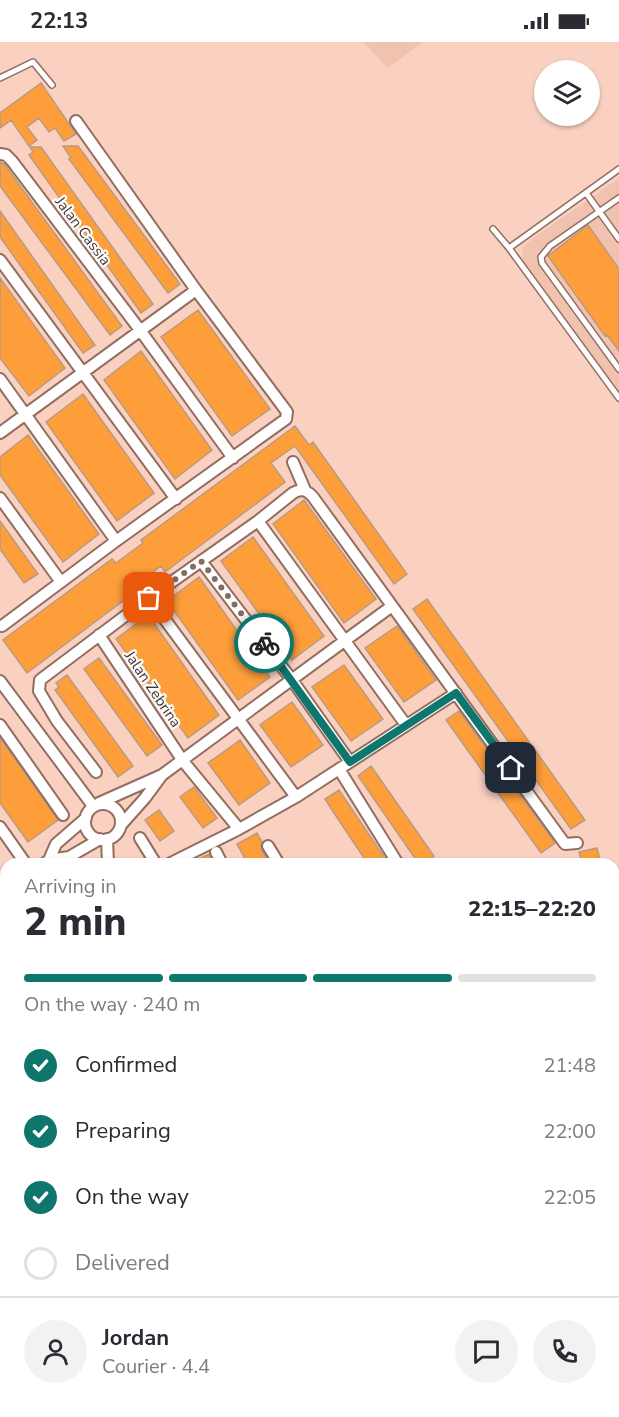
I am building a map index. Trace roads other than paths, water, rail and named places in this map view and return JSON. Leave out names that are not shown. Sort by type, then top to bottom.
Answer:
[{"type":"street","points":[[0,626],[286,419],[287,412],[196,290],[76,121]]},
{"type":"street","name":"Jalan Cassia","points":[[0,154],[6,155],[12,161],[140,330],[233,458]]},
{"type":"street","points":[[0,260],[176,499]]},
{"type":"street","points":[[0,433],[196,290]]},
{"type":"street","points":[[0,379],[116,541]]},
{"type":"street","points":[[293,462],[305,490],[314,497],[566,844],[577,843]]},
{"type":"street","points":[[96,772],[57,721],[39,691],[39,683],[44,676],[258,521],[293,493],[305,490]]},
{"type":"street","points":[[0,498],[61,582]]},
{"type":"street","points":[[258,521],[406,725]]},
{"type":"street","points":[[201,561],[292,680],[350,762]]},
{"type":"street","points":[[149,598],[296,797]]},
{"type":"street","points":[[48,858],[56,844],[86,818],[96,805],[162,775],[392,606]]},
{"type":"street","name":"Jalan Zebrina","points":[[99,635],[183,760],[239,830]]},
{"type":"street","points":[[0,681],[96,805],[113,807],[118,812],[121,825]]},
{"type":"street","points":[[182,858],[239,830],[296,797],[456,693]]},
{"type":"street","points":[[0,725],[63,815]]},
{"type":"street","points":[[339,769],[394,858]]},
{"type":"street","points":[[64,858],[103,839],[113,837],[162,775]]},
{"type":"street","points":[[86,818],[88,831],[92,836],[103,839]]},
{"type":"street","points":[[0,827],[22,858]]},
{"type":"street","points":[[140,838],[152,858]]},
{"type":"street","points":[[103,839],[107,858]]},
{"type":"street","points":[[268,846],[275,858]]},
{"type":"street","points":[[216,852],[219,858]]},
{"type":"lane","points":[[0,78],[33,62],[52,85]]},
{"type":"lane","points":[[509,248],[619,169]]},
{"type":"lane","points":[[586,192],[619,239]]},
{"type":"lane","points":[[619,198],[550,246],[541,256],[542,262],[619,369]]},
{"type":"lane","points":[[493,229],[619,398]]}]
